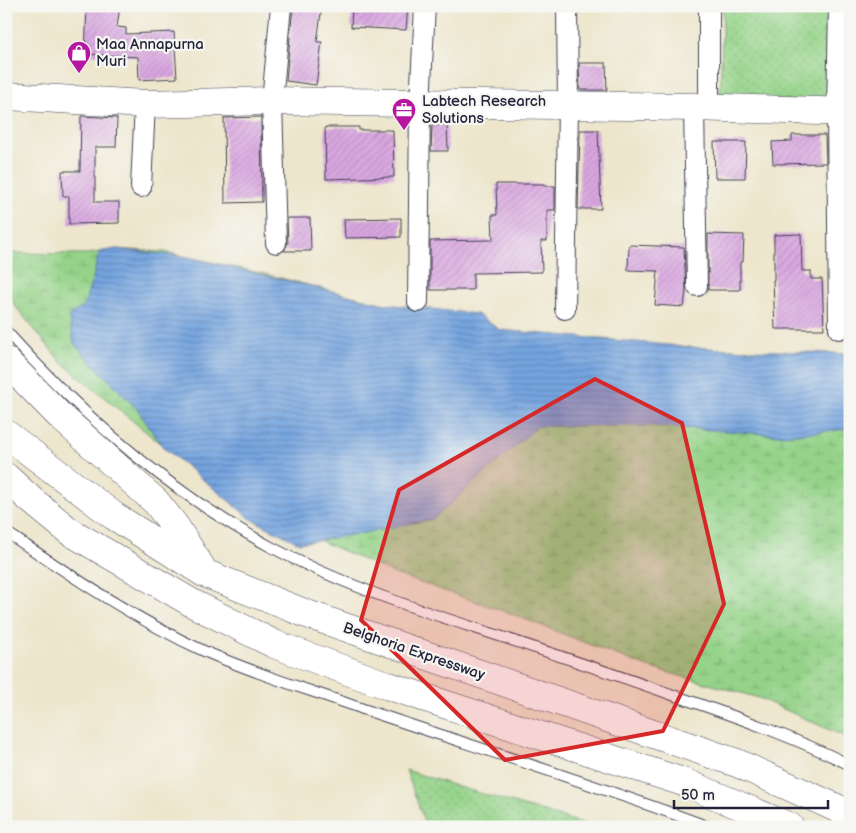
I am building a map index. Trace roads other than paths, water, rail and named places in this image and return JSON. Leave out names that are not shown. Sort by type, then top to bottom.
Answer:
[{"type":"main road","points":[[6,96],[145,104],[272,101],[702,107],[843,112]]},
{"type":"main road","points":[[6,361],[60,416],[156,502],[175,526],[204,572]]},
{"type":"main road","name":"Belghoria Expressway","points":[[6,434],[114,516],[204,572],[307,614],[737,764],[850,814]]},
{"type":"main road","points":[[6,477],[69,531],[192,603],[274,644],[389,686],[686,783],[790,827]]},
{"type":"main road","points":[[535,734],[545,696]]},
{"type":"street","points":[[276,243],[272,101],[281,6]]},
{"type":"street","points":[[418,302],[420,104],[425,6]]},
{"type":"street","points":[[564,308],[568,105],[567,6]]},
{"type":"street","points":[[697,286],[702,107],[709,6]]},
{"type":"street","points":[[839,6],[843,112],[839,328]]},
{"type":"street","points":[[141,188],[145,104]]},
{"type":"lane","points":[[6,331],[86,412],[157,472],[221,518],[272,548],[401,604],[549,652],[769,729],[850,765]]},
{"type":"lane","points":[[6,532],[107,599],[159,629],[205,651],[252,670],[709,827]]},
{"type":"water","points":[[116,249],[188,257],[385,304],[477,314],[500,330],[703,348],[850,354],[850,429],[781,435],[653,426],[538,426],[433,519],[359,534],[299,543],[251,519],[163,447],[137,409],[74,344],[69,315],[83,307],[93,278],[99,252]]},
{"type":"place","name":"Maa Annapurna Muri","points":[[79,74]]},
{"type":"place","name":"Labtech Research Solutions","points":[[404,131]]}]
